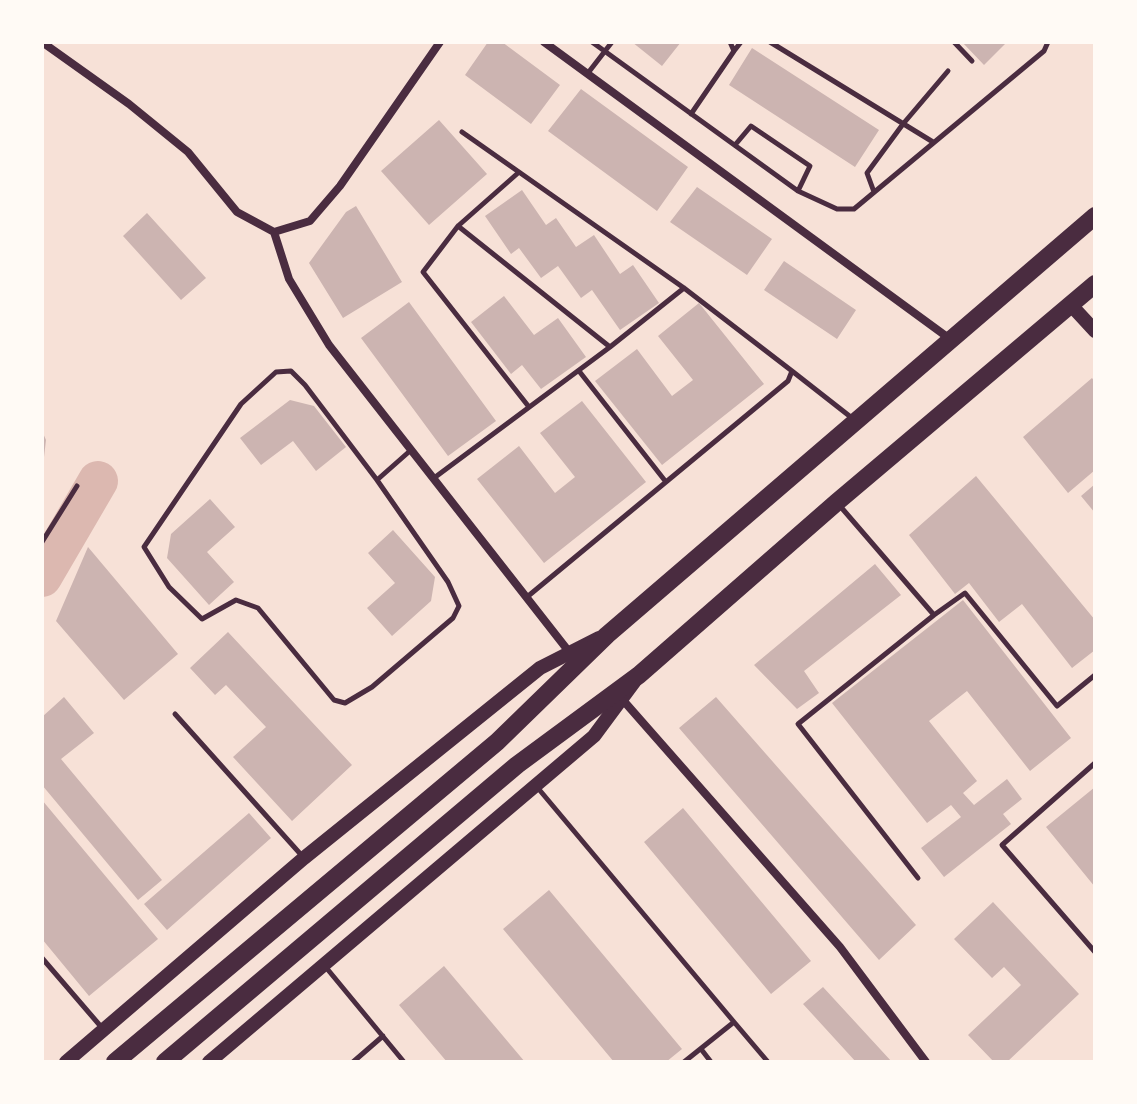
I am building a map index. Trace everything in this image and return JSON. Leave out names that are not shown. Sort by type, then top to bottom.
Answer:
[{"type":"highway","points":[[115,1062],[497,742],[607,635],[1095,216]]},
{"type":"highway","points":[[165,1062],[517,765],[639,675],[837,502],[1095,284]]},
{"type":"main road","points":[[1071,305],[1095,331]]},
{"type":"main road","points":[[66,1062],[304,858],[540,668],[607,635]]},
{"type":"main road","points":[[209,1062],[594,736],[639,675]]},
{"type":"street","points":[[42,42],[129,104],[188,152],[237,212],[274,232],[289,279],[329,345],[570,653]]},
{"type":"street","points":[[274,232],[310,221],[340,186],[440,42]]},
{"type":"street","points":[[544,42],[952,340]]},
{"type":"street","points":[[622,699],[840,947],[926,1062]]},
{"type":"lane","points":[[592,42],[798,191],[837,209],[854,209],[1044,51],[1048,42]]},
{"type":"lane","points":[[587,74],[612,42]]},
{"type":"lane","points":[[730,42],[734,51]]},
{"type":"lane","points":[[691,114],[741,42]]},
{"type":"lane","points":[[770,42],[933,143]]},
{"type":"lane","points":[[954,42],[972,61]]},
{"type":"lane","points":[[874,192],[867,173],[948,71]]},
{"type":"lane","points":[[735,145],[751,126],[810,166],[798,191]]},
{"type":"lane","points":[[462,132],[684,288],[855,421]]},
{"type":"lane","points":[[518,173],[458,226],[423,272],[529,407]]},
{"type":"lane","points":[[458,226],[610,347]]},
{"type":"lane","points":[[433,478],[579,371],[684,288]]},
{"type":"lane","points":[[291,371],[305,385],[377,480],[448,582],[459,606],[453,618],[384,678],[345,703],[334,700],[258,608],[236,600],[202,619],[169,587],[144,547],[241,404],[276,372],[291,371]]},
{"type":"lane","points":[[579,371],[666,482]]},
{"type":"lane","points":[[526,598],[788,381],[792,371]]},
{"type":"lane","points":[[377,480],[411,450]]},
{"type":"lane","points":[[42,542],[77,486]]},
{"type":"lane","points":[[837,502],[934,615]]},
{"type":"lane","points":[[918,878],[798,724],[965,593],[1057,706],[1095,675]]},
{"type":"lane","points":[[175,714],[304,858]]},
{"type":"lane","points":[[1095,763],[1002,845],[1095,952]]},
{"type":"lane","points":[[535,785],[768,1062]]},
{"type":"lane","points":[[42,958],[104,1030]]},
{"type":"lane","points":[[324,964],[404,1062]]},
{"type":"lane","points":[[684,1062],[734,1022]]},
{"type":"lane","points":[[353,1062],[383,1036]]},
{"type":"lane","points":[[701,1049],[711,1062]]},
{"type":"building","points":[[488,42],[502,42],[560,85],[531,124],[465,75]]},
{"type":"building","points":[[632,42],[681,42],[662,66]]},
{"type":"building","points":[[962,42],[1007,42],[984,65]]},
{"type":"building","points":[[752,48],[879,130],[855,167],[729,85]]},
{"type":"building","points":[[581,89],[688,167],[657,211],[548,131]]},
{"type":"building","points":[[439,120],[487,174],[429,225],[381,171]]},
{"type":"building","points":[[697,187],[772,239],[747,275],[670,222]]},
{"type":"building","points":[[522,190],[546,225],[556,218],[576,247],[594,235],[620,274],[633,265],[659,303],[620,330],[592,290],[581,298],[558,266],[541,278],[519,248],[511,254],[485,216]]},
{"type":"building","points":[[356,206],[402,282],[343,318],[309,263],[346,212]]},
{"type":"building","points":[[147,213],[206,278],[181,300],[123,236]]},
{"type":"building","points":[[784,261],[856,310],[837,339],[764,290]]},
{"type":"building","points":[[504,296],[534,335],[558,318],[586,357],[541,389],[522,365],[511,374],[471,322]]},
{"type":"building","points":[[409,302],[496,421],[448,456],[361,338]]},
{"type":"building","points":[[699,303],[764,384],[662,465],[595,381],[637,349],[672,396],[693,380],[658,336]]},
{"type":"building","points":[[1092,378],[1095,382],[1095,470],[1068,493],[1023,437]]},
{"type":"building","points":[[290,400],[314,406],[346,447],[316,471],[293,441],[261,465],[240,438]]},
{"type":"building","points":[[582,401],[646,482],[544,563],[477,479],[519,446],[555,493],[575,477],[540,433]]},
{"type":"building","points":[[42,431],[46,440],[44,457],[42,457]]},
{"type":"building","points":[[976,476],[1095,620],[1095,650],[1072,668],[1022,604],[999,622],[969,583],[955,594],[909,535]]},
{"type":"building","points":[[1095,484],[1095,513],[1081,496]]},
{"type":"building","points":[[210,499],[235,527],[207,552],[234,582],[209,605],[167,558],[171,534]]},
{"type":"building","points":[[393,530],[435,577],[431,601],[392,636],[367,608],[395,583],[368,553]]},
{"type":"building","points":[[88,547],[178,654],[124,700],[56,621]]},
{"type":"building","points":[[875,564],[901,595],[804,671],[819,693],[797,709],[754,665]]},
{"type":"building","points":[[963,600],[1071,738],[1030,771],[967,691],[929,721],[977,781],[963,793],[974,805],[1007,779],[1022,799],[1003,814],[1011,824],[944,877],[921,848],[961,817],[951,805],[927,823],[832,703]]},
{"type":"building","points":[[228,632],[352,765],[292,821],[233,757],[266,727],[226,685],[215,695],[190,668]]},
{"type":"building","points":[[64,697],[94,733],[61,759],[162,880],[138,900],[42,785],[42,717]]},
{"type":"building","points":[[716,697],[916,925],[879,960],[679,728]]},
{"type":"building","points":[[1095,787],[1095,887],[1046,827]]},
{"type":"building","points":[[42,800],[158,939],[89,996],[42,939]]},
{"type":"building","points":[[683,808],[811,961],[771,994],[644,842]]},
{"type":"building","points":[[249,813],[271,838],[167,930],[144,904]]},
{"type":"building","points":[[549,890],[682,1049],[666,1062],[614,1062],[503,929]]},
{"type":"building","points":[[993,902],[1079,994],[1007,1062],[994,1062],[968,1035],[1021,985],[1004,967],[992,978],[954,939]]},
{"type":"building","points":[[444,966],[525,1062],[447,1062],[399,1005]]},
{"type":"building","points":[[823,987],[892,1062],[856,1062],[803,1004]]},
{"type":"waterway","points":[[42,577],[98,481]]}]
